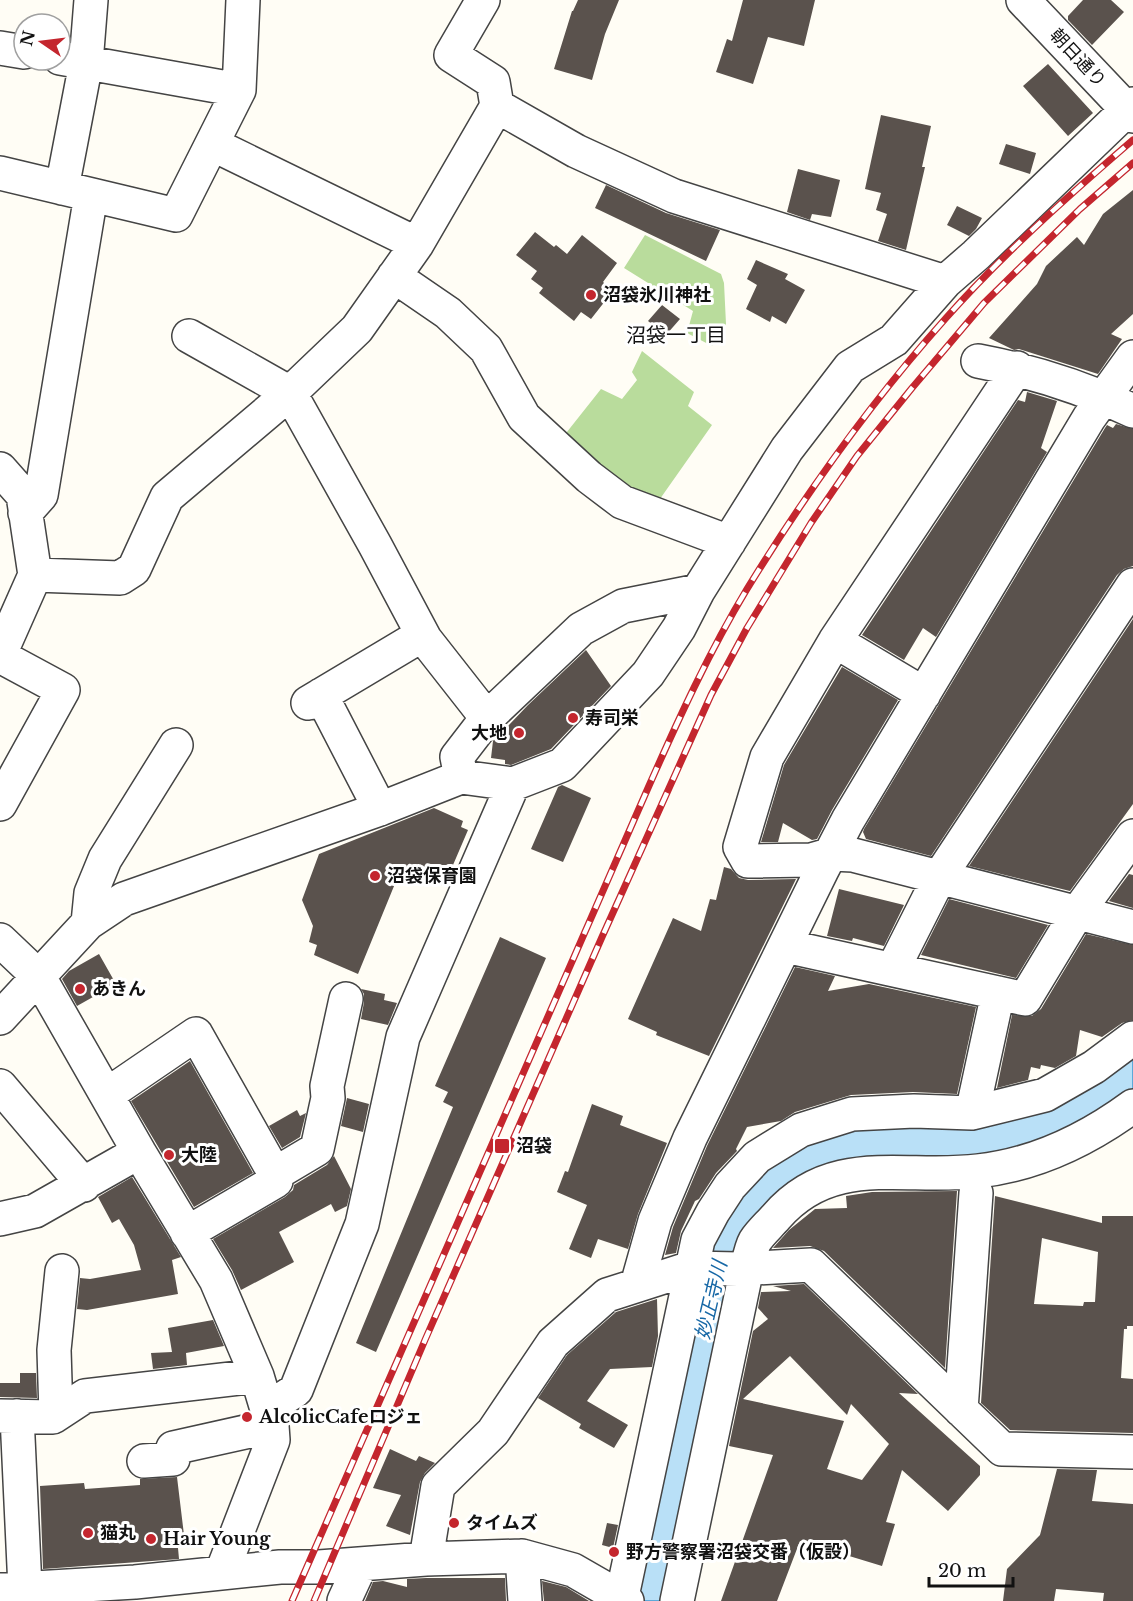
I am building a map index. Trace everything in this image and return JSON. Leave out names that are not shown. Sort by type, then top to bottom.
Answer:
[{"type":"street","points":[[25,513],[41,495],[76,191],[73,61],[91,0]]},
{"type":"street","points":[[0,173],[176,215],[239,90],[243,0]]},
{"type":"street","points":[[35,575],[120,578],[134,569],[167,497],[290,393],[357,329],[417,244],[497,106],[493,82],[451,55],[483,0]]},
{"type":"street","name":"朝日通り","points":[[1023,0],[1131,110]]},
{"type":"street","points":[[73,61],[239,90]]},
{"type":"street","points":[[497,106],[576,151],[674,196],[945,282]]},
{"type":"street","points":[[0,1018],[88,923],[124,899],[380,809],[461,777],[513,784],[561,765],[648,674],[679,628],[698,591],[787,449],[850,367],[894,340],[945,282],[1131,110]]},
{"type":"street","points":[[212,144],[417,244]]},
{"type":"street","points":[[394,276],[448,313],[486,349],[524,417],[590,477],[622,502],[729,542]]},
{"type":"street","points":[[189,336],[290,393],[375,544],[422,635],[487,718]]},
{"type":"street","points":[[637,1285],[655,1221],[690,1138],[848,820],[1103,398],[1133,357]]},
{"type":"street","points":[[978,361],[1017,368],[1133,411]]},
{"type":"street","points":[[1017,368],[836,641],[767,757],[740,847],[748,861],[812,860],[832,854],[853,855],[1133,927]]},
{"type":"street","points":[[0,469],[23,495],[35,575],[2,642],[63,690],[0,804]]},
{"type":"street","points":[[893,969],[940,876],[1133,585]]},
{"type":"street","points":[[461,777],[457,758],[487,718],[581,629],[623,606],[698,591]]},
{"type":"street","points":[[380,809],[314,699],[422,635]]},
{"type":"street","points":[[836,641],[924,694]]},
{"type":"street","points":[[88,923],[91,893],[105,859],[176,745]]},
{"type":"street","points":[[144,1461],[173,1459],[173,1448],[269,1417],[296,1390],[362,1224],[404,1037],[513,784]]},
{"type":"street","points":[[785,946],[1025,999],[1077,914],[1133,836]]},
{"type":"street","points":[[0,940],[39,977],[108,1094],[216,1280],[256,1376],[269,1417],[273,1440],[222,1572]]},
{"type":"street","points":[[972,1113],[998,993]]},
{"type":"street","points":[[275,1174],[317,1149],[328,1098],[327,1086],[346,999]]},
{"type":"street","points":[[108,1094],[196,1034],[275,1174],[276,1181],[187,1233]]},
{"type":"street","points":[[256,1376],[85,1395],[52,1417],[8,1416],[16,1592],[134,1591],[222,1572],[426,1559],[522,1556],[573,1570],[623,1600],[695,1268],[698,1240],[730,1186],[756,1157],[801,1130],[852,1114],[914,1111],[972,1113],[1044,1095],[1094,1068],[1133,1038]]},
{"type":"street","points":[[0,1086],[84,1185]]},
{"type":"street","points":[[677,1601],[742,1268],[754,1242],[786,1206],[820,1182],[858,1173],[977,1172],[1010,1166],[1083,1139],[1133,1106]]},
{"type":"street","points":[[0,1219],[35,1211],[140,1152]]},
{"type":"street","points":[[961,1410],[976,1193]]},
{"type":"street","points":[[426,1559],[438,1486],[493,1432],[553,1342],[607,1295],[695,1268],[811,1265],[1002,1449],[1133,1452]]},
{"type":"street","points":[[56,1414],[54,1350],[62,1271]]},
{"type":"street","points":[[522,1556],[525,1601]]},
{"type":"street","points":[[344,1601],[362,1564]]},
{"type":"green space","points":[[645,235],[721,274],[724,283],[726,324],[712,346],[687,333],[693,311],[624,268]]},
{"type":"green space","points":[[642,351],[694,392],[688,406],[712,425],[655,506],[559,442],[601,389],[622,399],[637,380],[632,372]]},
{"type":"water","name":"妙正寺川","points":[[1133,1048],[1133,1094],[1043,1143],[780,1199],[670,1601],[628,1601],[706,1239],[742,1181],[846,1123],[938,1123]]},
{"type":"building","points":[[578,0],[619,0],[605,34],[592,80],[554,69],[572,11]]},
{"type":"building","points":[[743,0],[815,0],[804,46],[768,37],[753,84],[716,72],[727,39],[732,41]]},
{"type":"building","points":[[1083,0],[1111,0],[1124,12],[1092,45],[1068,20],[1068,16]]},
{"type":"building","points":[[1048,64],[1093,113],[1068,136],[1023,86]]},
{"type":"building","points":[[881,115],[931,126],[922,167],[925,167],[906,250],[878,241],[887,214],[876,210],[881,193],[865,189]]},
{"type":"building","points":[[1006,144],[1036,153],[1030,174],[999,164]]},
{"type":"building","points":[[798,169],[840,180],[831,217],[812,214],[810,220],[787,212]]},
{"type":"building","points":[[606,185],[666,213],[720,230],[706,261],[595,208]]},
{"type":"building","points":[[1133,190],[1133,314],[1111,334],[1122,339],[1098,374],[1019,349],[1014,350],[989,338],[1037,284],[1046,266],[1077,237],[1084,245],[1103,214]]},
{"type":"building","points":[[957,206],[982,218],[969,236],[947,225]]},
{"type":"building","points":[[535,232],[567,254],[582,235],[617,263],[603,282],[613,291],[591,319],[581,312],[574,321],[539,293],[543,288],[531,279],[537,271],[516,255]]},
{"type":"building","points":[[756,260],[788,274],[785,279],[805,290],[786,324],[772,316],[770,322],[746,309],[757,285],[747,279]]},
{"type":"building","points":[[662,305],[680,319],[666,335],[648,321]]},
{"type":"building","points":[[1027,392],[1057,401],[1041,448],[1047,452],[936,637],[923,628],[904,660],[862,635],[1018,400],[1025,402]]},
{"type":"building","points":[[1116,424],[1133,429],[1133,566],[1117,575],[931,856],[866,839],[864,829],[1105,428],[1107,425],[1113,428]]},
{"type":"building","points":[[1133,619],[1133,804],[1070,891],[969,866]]},
{"type":"building","points":[[586,650],[611,686],[551,749],[511,765],[505,764],[505,760],[491,758],[493,741],[501,731],[508,731],[508,726],[528,705]]},
{"type":"building","points":[[842,667],[898,700],[817,839],[812,840],[783,823],[778,842],[761,842],[784,765]]},
{"type":"building","points":[[562,785],[591,798],[563,862],[531,849],[558,787]]},
{"type":"building","points":[[434,808],[463,821],[461,827],[468,830],[444,886],[401,869],[358,974],[314,955],[317,945],[309,942],[313,926],[302,900],[319,854]]},
{"type":"building","points":[[724,867],[731,869],[739,878],[748,880],[796,879],[709,1056],[656,1035],[657,1032],[628,1019],[673,918],[701,931],[710,899],[716,900]]},
{"type":"building","points":[[1129,874],[1133,875],[1133,908],[1109,901]]},
{"type":"building","points":[[839,889],[904,905],[884,946],[853,938],[852,941],[827,936]]},
{"type":"building","points":[[949,899],[1048,925],[1016,978],[921,955]]},
{"type":"building","points":[[1086,934],[1133,945],[1133,1020],[1122,1023],[1102,1037],[1080,1030],[1076,1056],[1055,1068],[1041,1065],[1040,1069],[1031,1067],[1028,1080],[997,1088],[1012,1015],[1032,1016],[1041,1009]]},
{"type":"building","name":"沼袋","points":[[500,937],[546,958],[376,1352],[356,1343],[453,1107],[443,1102],[448,1092],[435,1086]]},
{"type":"building","points":[[99,954],[116,984],[77,1006],[62,979],[69,971]]},
{"type":"building","points":[[795,967],[835,976],[828,991],[869,984],[976,1007],[957,1094],[913,1092],[851,1095],[795,1112],[781,1121],[747,1127],[737,1151],[716,1173],[699,1199],[695,1201],[681,1231],[676,1253],[665,1255],[673,1227],[707,1146]]},
{"type":"building","points":[[361,989],[385,994],[384,1000],[397,1003],[388,1025],[361,1019],[364,994]]},
{"type":"building","points":[[190,1061],[253,1173],[194,1207],[131,1101]]},
{"type":"building","points":[[347,1098],[369,1104],[363,1132],[341,1126]]},
{"type":"building","points":[[592,1104],[623,1116],[620,1125],[667,1143],[638,1214],[628,1249],[598,1239],[591,1258],[569,1249],[587,1205],[557,1192],[565,1171],[568,1172]]},
{"type":"building","points":[[297,1110],[300,1116],[306,1113],[300,1137],[282,1148],[269,1126]]},
{"type":"building","points":[[334,1156],[351,1189],[347,1206],[335,1212],[331,1204],[279,1232],[294,1262],[241,1290],[213,1239],[285,1197],[293,1190],[294,1185],[327,1165]]},
{"type":"building","points":[[132,1177],[181,1257],[172,1260],[178,1294],[87,1310],[77,1309],[80,1278],[90,1279],[141,1270],[134,1245],[119,1219],[112,1223],[98,1197]]},
{"type":"building","points":[[957,1191],[945,1368],[824,1251],[810,1246],[773,1248],[789,1230],[815,1209],[847,1208],[846,1196],[872,1192]]},
{"type":"building","points":[[995,1196],[1102,1223],[1102,1216],[1133,1216],[1133,1326],[1127,1326],[1127,1329],[1124,1329],[1121,1378],[1133,1379],[1133,1433],[1010,1430],[981,1403]],"holes":[[[1042,1238],[1098,1252],[1095,1302],[1084,1302],[1083,1306],[1034,1304]]]},
{"type":"building","points":[[804,1284],[918,1394],[899,1393],[980,1466],[980,1475],[948,1511],[902,1470],[886,1522],[895,1524],[882,1566],[800,1541],[777,1601],[721,1601],[773,1455],[729,1446],[753,1331],[768,1319],[758,1308],[761,1292],[791,1291],[773,1286]],"holes":[[[790,1356],[847,1415],[851,1404],[889,1444],[862,1480],[827,1469],[844,1421],[743,1399]]]},
{"type":"building","points":[[657,1299],[658,1336],[652,1367],[610,1369],[587,1401],[628,1425],[614,1448],[579,1428],[581,1424],[538,1398],[567,1355],[616,1312]]},
{"type":"building","points":[[213,1320],[224,1346],[186,1353],[187,1365],[153,1369],[151,1353],[172,1352],[168,1328]]},
{"type":"building","points":[[20,1373],[36,1373],[37,1398],[0,1397],[0,1383],[20,1383]]},
{"type":"building","points":[[390,1449],[416,1461],[419,1456],[435,1463],[420,1482],[410,1535],[386,1526],[401,1495],[373,1488]]},
{"type":"building","points":[[1057,1469],[1097,1470],[1092,1501],[1133,1504],[1133,1601],[1103,1601],[1104,1593],[1056,1589],[1054,1601],[1003,1601],[1007,1569],[1040,1535]]},
{"type":"building","points":[[177,1477],[184,1535],[178,1548],[179,1559],[43,1569],[40,1486],[84,1483],[85,1489],[140,1485],[140,1479]]},
{"type":"building","points":[[607,1523],[618,1525],[613,1548],[602,1545]]},
{"type":"building","points":[[505,1578],[506,1601],[365,1601],[373,1582],[383,1581],[407,1587],[407,1579]]},
{"type":"building","points":[[542,1581],[566,1587],[589,1601],[544,1601]]},
{"type":"railway","points":[[292,1601],[659,763],[694,687],[733,613],[769,553],[816,483],[918,350],[1013,248],[1133,140]]},
{"type":"railway","points":[[314,1601],[425,1340],[602,937],[711,695],[747,628],[811,523],[857,456],[912,388],[984,303],[1080,209],[1133,163]]},
{"type":"place","name":"沼袋氷川神社","points":[[591,295]]},
{"type":"place","name":"寿司栄","points":[[573,718]]},
{"type":"place","name":"大地","points":[[519,733]]},
{"type":"place","name":"沼袋保育園","points":[[375,876]]},
{"type":"place","name":"あきん","points":[[80,989]]},
{"type":"place","name":"沼袋","points":[[502,1146]]},
{"type":"place","name":"大陸","points":[[169,1155]]},
{"type":"place","name":"AlcolicCafeロジェ","points":[[247,1417]]},
{"type":"place","name":"タイムズ","points":[[454,1523]]},
{"type":"place","name":"猫丸","points":[[88,1533]]},
{"type":"place","name":"Hair Young","points":[[151,1539]]},
{"type":"place","name":"野方警察署沼袋交番（仮設）","points":[[614,1552]]},
{"type":"district","name":"沼袋一丁目","points":[[676,335]]}]
